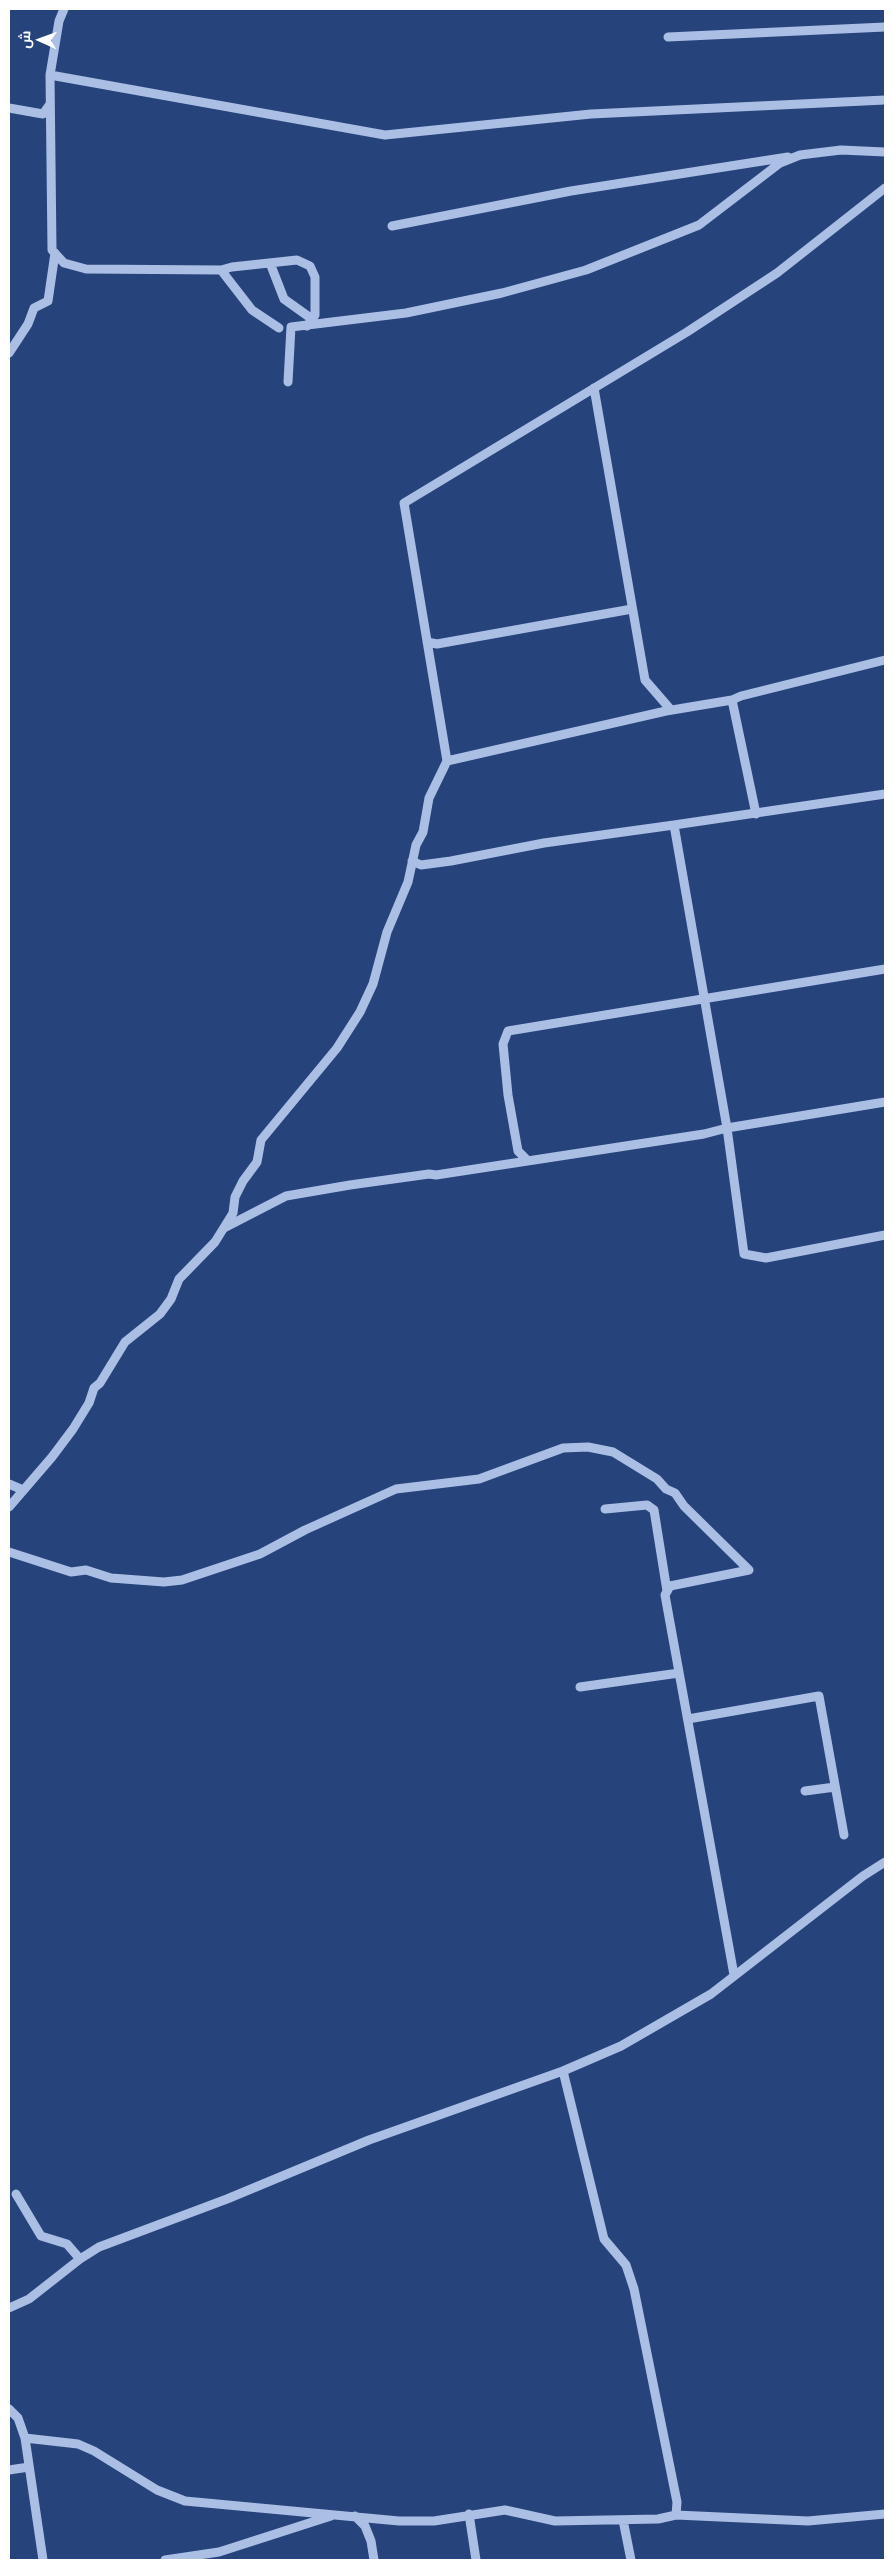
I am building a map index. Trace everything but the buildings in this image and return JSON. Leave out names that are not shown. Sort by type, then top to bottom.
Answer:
[{"type":"street","points":[[64,9],[59,21],[50,75],[52,250],[64,263],[86,269],[221,270],[232,267],[297,260],[310,266],[316,277],[315,315],[309,322]]},
{"type":"street","points":[[668,37],[885,27]]},
{"type":"street","points":[[50,75],[385,135],[591,114],[885,100]]},
{"type":"street","points":[[9,108],[43,114],[50,104]]},
{"type":"street","points":[[392,226],[571,191],[800,154],[841,150],[885,152]]},
{"type":"street","points":[[288,382],[291,327],[309,322],[406,313],[502,293],[586,270],[698,225],[780,163],[800,154]]},
{"type":"street","points":[[9,1506],[73,1429],[89,1403],[94,1388],[100,1382],[125,1342],[160,1314],[171,1299],[179,1279],[215,1242],[234,1213],[235,1198],[243,1182],[257,1162],[261,1140],[337,1048],[360,1012],[373,984],[387,932],[408,882],[412,861],[423,832],[429,798],[447,762],[404,503],[687,332],[777,273],[885,188]]},
{"type":"street","points":[[9,353],[28,324],[34,308],[48,300],[55,253]]},
{"type":"street","points":[[270,263],[284,299],[309,322]]},
{"type":"street","points":[[221,270],[252,310],[279,328]]},
{"type":"street","points":[[594,388],[645,680],[671,710]]},
{"type":"street","points":[[427,642],[437,644],[632,609]]},
{"type":"street","points":[[447,762],[671,710],[732,700],[741,696],[885,660]]},
{"type":"street","points":[[732,700],[756,814]]},
{"type":"street","points":[[412,861],[420,865],[451,861],[544,843],[885,794]]},
{"type":"street","points":[[674,825],[727,1128],[744,1254],[766,1258],[885,1235]]},
{"type":"street","points":[[528,1161],[518,1151],[509,1104],[502,1044],[508,1031],[885,969]]},
{"type":"street","points":[[224,1228],[286,1196],[704,1134],[727,1128],[885,1102]]},
{"type":"street","points":[[9,1552],[72,1572],[80,1573],[86,1570],[111,1578],[164,1582],[182,1580],[260,1554],[313,1526],[396,1489],[479,1479],[562,1448],[588,1447],[613,1452],[657,1479],[666,1489],[675,1492],[684,1506],[749,1570],[670,1586],[665,1595],[734,1975]]},
{"type":"street","points":[[9,1484],[22,1490]]},
{"type":"street","points":[[605,1509],[646,1505],[654,1510],[667,1591]]},
{"type":"street","points":[[580,1687],[679,1673]]},
{"type":"street","points":[[688,1719],[819,1696],[844,1836]]},
{"type":"street","points":[[805,1791],[835,1787]]},
{"type":"street","points":[[9,2308],[29,2299],[80,2258],[99,2247],[227,2199],[369,2140],[563,2071],[621,2046],[711,1994],[863,1876],[885,1862]]},
{"type":"street","points":[[563,2071],[604,2239],[626,2265],[634,2289],[677,2502],[676,2515]]},
{"type":"street","points":[[16,2194],[41,2236],[67,2244],[80,2258]]},
{"type":"street","points":[[9,2409],[18,2418],[25,2438],[43,2560]]},
{"type":"street","points":[[25,2438],[78,2444],[94,2451],[157,2490],[185,2501],[399,2521],[434,2521],[469,2514],[505,2510],[555,2521],[658,2519],[676,2515],[808,2521],[885,2514]]},
{"type":"street","points":[[9,2470],[29,2467]]},
{"type":"street","points":[[165,2560],[219,2552],[336,2514]]},
{"type":"street","points":[[469,2514],[476,2560]]},
{"type":"street","points":[[356,2516],[365,2526],[371,2541],[374,2560]]},
{"type":"street","points":[[623,2520],[631,2560]]}]
